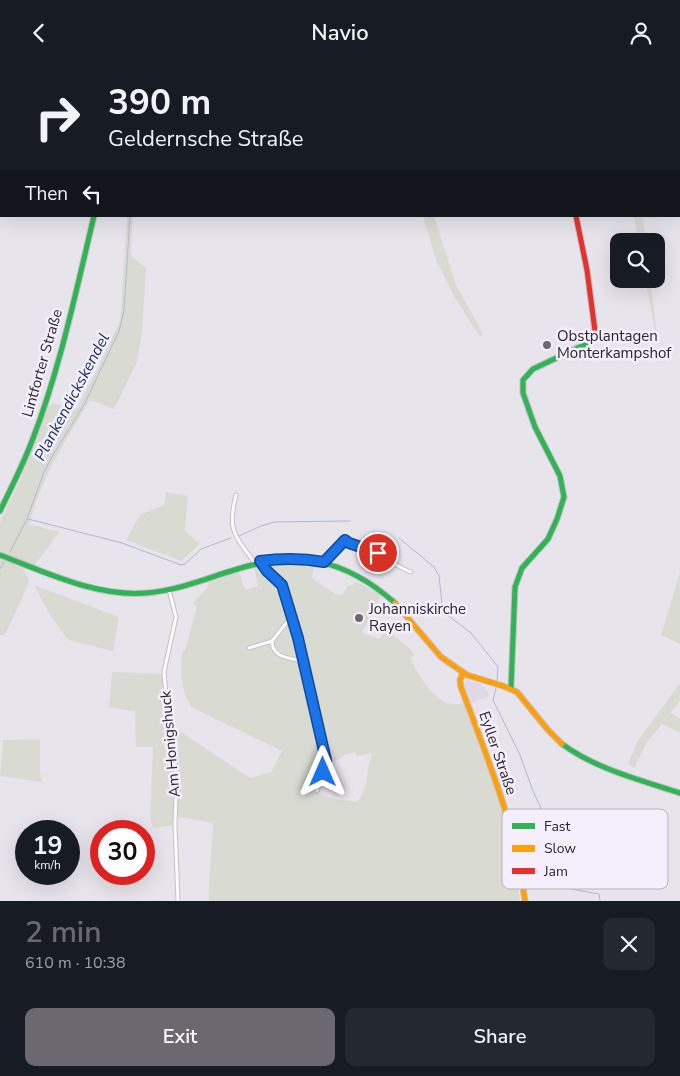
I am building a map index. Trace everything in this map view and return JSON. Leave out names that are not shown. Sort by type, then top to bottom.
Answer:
[{"type":"main road","name":"Lintforter Straße","points":[[0,511],[28,451],[46,402],[61,352],[94,217]]},
{"type":"main road","points":[[511,688],[515,587],[522,568],[548,539],[564,497],[560,476],[530,414],[523,393],[523,380],[533,369],[586,344],[595,331],[587,270],[576,217]]},
{"type":"main road","points":[[0,555],[106,590],[137,593],[169,590],[258,562],[280,558],[301,558],[324,562],[360,579],[397,604],[408,615],[431,648],[463,673],[483,681],[511,688],[523,698],[551,734],[573,753],[622,773],[680,793]]},
{"type":"main road","name":"Eyller Straße","points":[[463,673],[460,680],[461,687],[489,761],[505,809]]},
{"type":"street","points":[[236,495],[231,525],[238,540],[282,585],[291,617],[326,760],[317,791]]},
{"type":"street","points":[[324,562],[345,540],[378,553],[404,570],[411,572]]},
{"type":"street","name":"Am Honigshuck","points":[[169,590],[176,617],[164,673],[170,741],[175,771],[178,901]]},
{"type":"street","points":[[249,648],[272,641],[291,617]]},
{"type":"street","points":[[272,641],[274,649],[279,655],[303,661]]},
{"type":"shaded area","points":[[127,217],[133,217],[131,256],[146,268],[142,332],[137,362],[114,409],[90,400],[55,460],[40,492],[29,526],[33,525],[59,532],[35,565],[26,562],[22,566],[29,581],[28,585],[5,635],[0,635],[0,522],[19,482],[48,407],[53,403],[76,409],[120,321]]},
{"type":"shaded area","points":[[423,217],[434,217],[456,285],[483,334],[480,337],[455,298],[436,260]]},
{"type":"shaded area","points":[[634,217],[643,217],[645,233],[637,233]]},
{"type":"shaded area","points":[[647,288],[651,288],[659,350]]},
{"type":"shaded area","points":[[166,492],[188,496],[185,531],[200,544],[181,561],[126,540],[140,515],[164,505]]},
{"type":"shaded area","points":[[284,560],[315,564],[312,578],[337,595],[342,595],[349,585],[352,586],[355,581],[381,595],[362,633],[379,639],[387,629],[411,650],[414,655],[410,658],[430,690],[445,702],[463,703],[475,729],[504,809],[502,809],[502,889],[519,889],[520,901],[209,901],[213,823],[175,816],[175,825],[155,828],[155,820],[151,820],[150,817],[153,747],[136,747],[135,711],[109,708],[112,672],[162,674],[167,681],[165,681],[169,724],[250,778],[271,772],[282,751],[191,707],[185,694],[181,673],[182,652],[185,650],[197,606],[192,604],[208,587],[207,581],[239,571],[245,590],[258,586],[254,567]],"holes":[[[354,752],[358,756],[371,753],[366,784],[357,802],[332,799],[316,791],[326,771],[340,758]]]},
{"type":"shaded area","points":[[680,572],[680,644],[661,635]]},
{"type":"shaded area","points":[[34,585],[119,617],[113,651],[68,640],[50,615]]},
{"type":"shaded area","points":[[467,680],[479,683],[488,692],[489,696],[471,703],[464,685]]},
{"type":"shaded area","points":[[680,683],[680,701],[670,713],[680,719],[680,733],[662,724],[647,742],[634,768],[628,764],[637,742]]},
{"type":"shaded area","points":[[40,739],[40,772],[42,782],[0,776],[3,740]]},
{"type":"waterway","name":"Plankendickskendel","points":[[10,552],[27,519],[44,472],[85,403],[119,331],[124,311],[130,217]]},
{"type":"waterway","points":[[28,519],[122,543],[181,565],[185,564],[201,549],[231,538]]},
{"type":"waterway","points":[[239,536],[274,522],[350,521]]},
{"type":"waterway","points":[[399,538],[434,567],[439,576],[442,604],[445,613],[471,633],[498,667],[497,681]]},
{"type":"waterway","name":"Plankendickskendel","points":[[0,569],[4,562]]},
{"type":"waterway","points":[[496,688],[493,700],[520,755],[541,809]]},
{"type":"waterway","points":[[572,889],[599,894],[600,901]]},
{"type":"traffic: fast","points":[[0,511],[28,450],[51,386],[67,330],[94,217]]},
{"type":"traffic: fast","points":[[511,688],[515,587],[522,568],[548,539],[564,497],[560,476],[535,427],[523,393],[523,380],[533,369],[586,344],[589,340]]},
{"type":"traffic: fast","points":[[0,555],[71,582],[108,591],[127,593],[168,590],[234,570],[279,560],[319,562],[357,576],[395,603]]},
{"type":"traffic: fast","points":[[562,744],[575,753],[604,767],[680,793]]},
{"type":"traffic: slow","points":[[395,603],[441,657],[467,675],[517,692],[562,744]]},
{"type":"traffic: slow","points":[[463,673],[460,680],[461,687],[505,809]]},
{"type":"traffic: slow","points":[[523,889],[525,901]]},
{"type":"traffic: jam","points":[[576,217],[587,270],[595,331],[589,340]]},
{"type":"place","name":"Obstplantagen Monterkampshof","points":[[547,345]]},
{"type":"place","name":"Johanniskirche Rayen","points":[[359,618]]},
{"type":"route","points":[[323,772],[326,760],[298,638],[282,585],[267,571],[260,561],[280,558],[301,558],[324,562],[345,540],[378,553]]}]
